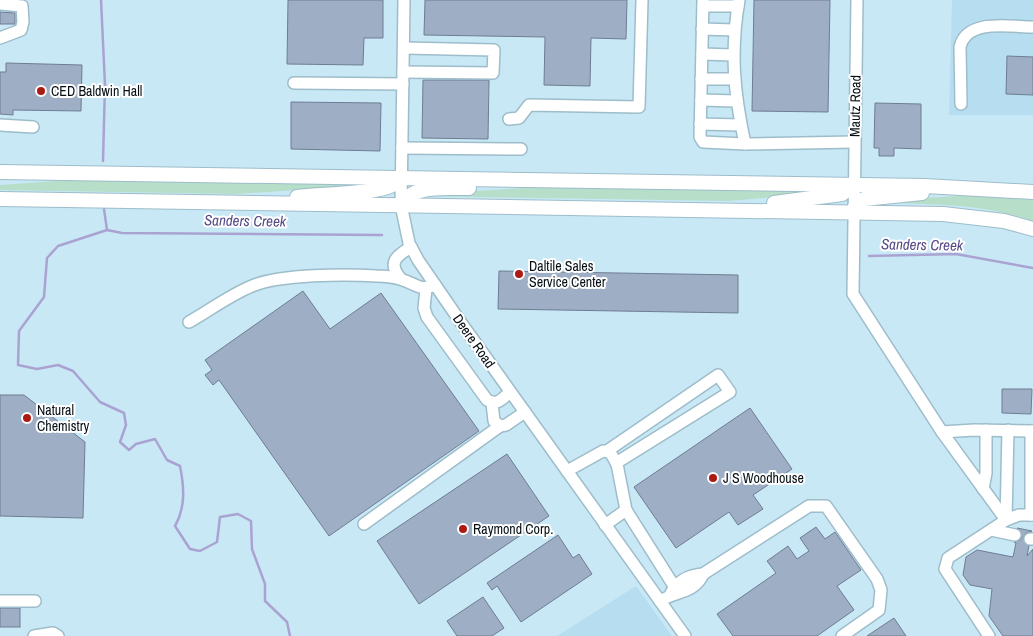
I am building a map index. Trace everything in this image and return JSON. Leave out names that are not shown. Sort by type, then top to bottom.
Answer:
[{"type":"main road","points":[[0,172],[854,185],[982,188],[1033,192]]},
{"type":"main road","points":[[0,181],[59,173]]},
{"type":"main road","points":[[258,203],[316,194],[382,189],[398,184],[402,178]]},
{"type":"main road","points":[[402,205],[408,196],[418,191],[539,180]]},
{"type":"main road","points":[[725,209],[842,194],[854,185]]},
{"type":"main road","points":[[853,211],[857,204],[864,199],[982,188]]},
{"type":"main road","points":[[0,198],[853,211],[943,214],[1004,221],[1033,229]]},
{"type":"street","name":"Deere Road","points":[[404,0],[402,205],[406,232],[411,247],[431,287],[525,412],[605,525],[668,594],[685,636]]},
{"type":"street","points":[[509,119],[519,118],[529,105],[639,107],[642,0]]},
{"type":"street","name":"Mautz Road","points":[[857,0],[853,294],[942,432],[1006,520]]},
{"type":"street","points":[[744,144],[733,79],[734,30],[738,3],[703,3],[700,124],[700,137],[703,142],[744,144],[854,142]]},
{"type":"street","points":[[0,4],[19,5],[23,9],[23,27],[0,38]]},
{"type":"street","points":[[961,104],[960,47],[962,38],[968,31],[977,28],[1033,27]]},
{"type":"street","points":[[702,29],[734,30]]},
{"type":"street","points":[[403,72],[493,73],[494,50],[404,48]]},
{"type":"street","points":[[702,54],[733,55]]},
{"type":"street","points":[[701,79],[733,79]]},
{"type":"street","points":[[294,83],[403,84]]},
{"type":"street","points":[[701,100],[736,101]]},
{"type":"street","points":[[700,124],[740,125]]},
{"type":"street","points":[[0,125],[33,127]]},
{"type":"street","points":[[402,148],[521,148]]},
{"type":"street","points":[[401,279],[396,272],[395,261],[399,254],[411,247]]},
{"type":"street","points":[[189,322],[253,285],[319,276],[379,276],[401,279],[420,289],[431,287],[424,308],[427,317],[487,400],[492,403],[499,402],[510,392]]},
{"type":"street","points":[[567,471],[607,451],[718,375],[730,392],[616,463]]},
{"type":"street","points":[[492,403],[494,421],[500,426]]},
{"type":"street","points":[[364,524],[500,426],[506,425],[525,412]]},
{"type":"street","points":[[942,432],[986,430],[1032,431],[1032,515],[1019,515],[1006,520],[948,558],[945,569],[990,636]]},
{"type":"street","points":[[983,489],[986,473],[986,430]]},
{"type":"street","points":[[1006,520],[1008,430]]},
{"type":"street","points":[[607,451],[610,452],[616,463],[626,510],[668,594],[680,595],[699,583],[703,574],[808,506],[826,506],[877,580],[881,590],[878,610],[842,636]]},
{"type":"street","points":[[605,525],[626,510]]},
{"type":"street","points":[[991,530],[1015,535]]},
{"type":"street","points":[[0,602],[35,602]]},
{"type":"street","points":[[34,636],[53,634],[58,636]]},
{"type":"shaded area","points":[[952,0],[1033,0],[1033,115],[949,115]]},
{"type":"shaded area","points":[[636,586],[672,636],[557,636]]},
{"type":"green space","points":[[86,179],[379,183],[379,185],[235,194],[0,190],[0,185]]},
{"type":"green space","points":[[562,186],[833,190],[833,192],[728,201],[422,196],[422,194]]},
{"type":"green space","points":[[992,194],[1033,199],[1033,221],[1013,215],[974,208],[934,204],[873,203],[873,201]]},
{"type":"building","points":[[288,0],[383,0],[383,38],[364,38],[363,65],[287,64]]},
{"type":"building","points":[[425,0],[627,0],[626,39],[591,38],[590,86],[544,85],[545,37],[424,35]]},
{"type":"building","points":[[754,0],[830,0],[828,112],[752,111]]},
{"type":"building","points":[[0,12],[15,13],[15,24],[0,24]]},
{"type":"building","points":[[1007,56],[1033,57],[1033,95],[1006,94]]},
{"type":"building","name":"CED Baldwin Hall","points":[[6,63],[82,65],[81,111],[13,110],[13,115],[0,114],[0,72],[6,72]]},
{"type":"building","points":[[423,80],[489,80],[488,139],[422,138]]},
{"type":"building","points":[[291,102],[381,103],[380,151],[291,149]]},
{"type":"building","points":[[875,103],[921,104],[921,149],[894,148],[894,156],[879,156],[879,148],[874,148]]},
{"type":"building","points":[[499,271],[738,275],[738,313],[498,309]]},
{"type":"building","points":[[303,291],[330,329],[381,293],[479,431],[329,536],[219,380],[213,385],[205,375],[212,370],[205,360]]},
{"type":"building","points":[[1002,389],[1032,389],[1031,414],[1002,413]]},
{"type":"building","name":"Natural Chemistry","points":[[0,395],[24,395],[85,442],[83,518],[0,516]]},
{"type":"building","name":"J S Woodhouse","points":[[750,408],[792,469],[753,495],[763,509],[738,525],[729,512],[676,548],[634,487]]},
{"type":"building","name":"Raymond Corp.","points":[[507,454],[549,516],[419,604],[377,541]]},
{"type":"building","points":[[816,527],[825,539],[835,532],[861,570],[837,586],[854,610],[817,636],[733,636],[717,614],[776,573],[767,561],[788,546],[797,559],[809,551],[800,538]]},
{"type":"building","points":[[1017,528],[1032,531],[1026,533],[1023,539],[1029,546],[1027,556],[1033,549],[1033,636],[1003,636],[989,616],[992,589],[970,585],[963,575],[966,557],[977,550],[1013,557],[1016,543],[1014,542],[1020,540],[1022,536]]},
{"type":"building","points":[[558,535],[573,558],[579,554],[592,574],[521,622],[497,586],[492,590],[487,583]]},
{"type":"building","points":[[483,597],[504,628],[492,636],[457,636],[447,621]]},
{"type":"building","points":[[0,608],[20,608],[20,627],[0,627]]},
{"type":"building","points":[[894,618],[906,636],[867,636]]},
{"type":"waterway","points":[[101,0],[105,85],[103,161]]},
{"type":"waterway","points":[[104,209],[107,230],[58,246],[47,258],[44,297],[19,331],[18,365],[37,369],[58,365],[73,371],[100,402],[124,413],[126,425],[120,442],[129,450],[136,444],[155,439],[167,460],[180,466],[183,496],[179,519],[175,526],[190,549],[200,551],[217,542],[220,517],[238,514],[251,521],[252,549],[265,584],[265,601],[287,622],[290,636]]},
{"type":"waterway","name":"Sanders Creek","points":[[107,230],[122,233],[382,235]]},
{"type":"waterway","name":"Sanders Creek","points":[[869,256],[956,254],[1033,268]]},
{"type":"place","name":"CED Baldwin Hall","points":[[41,91]]},
{"type":"place","name":"Daltile Sales Service Center","points":[[519,274]]},
{"type":"place","name":"Natural Chemistry","points":[[27,418]]},
{"type":"place","name":"J S Woodhouse","points":[[713,478]]},
{"type":"place","name":"Raymond Corp.","points":[[463,529]]}]
